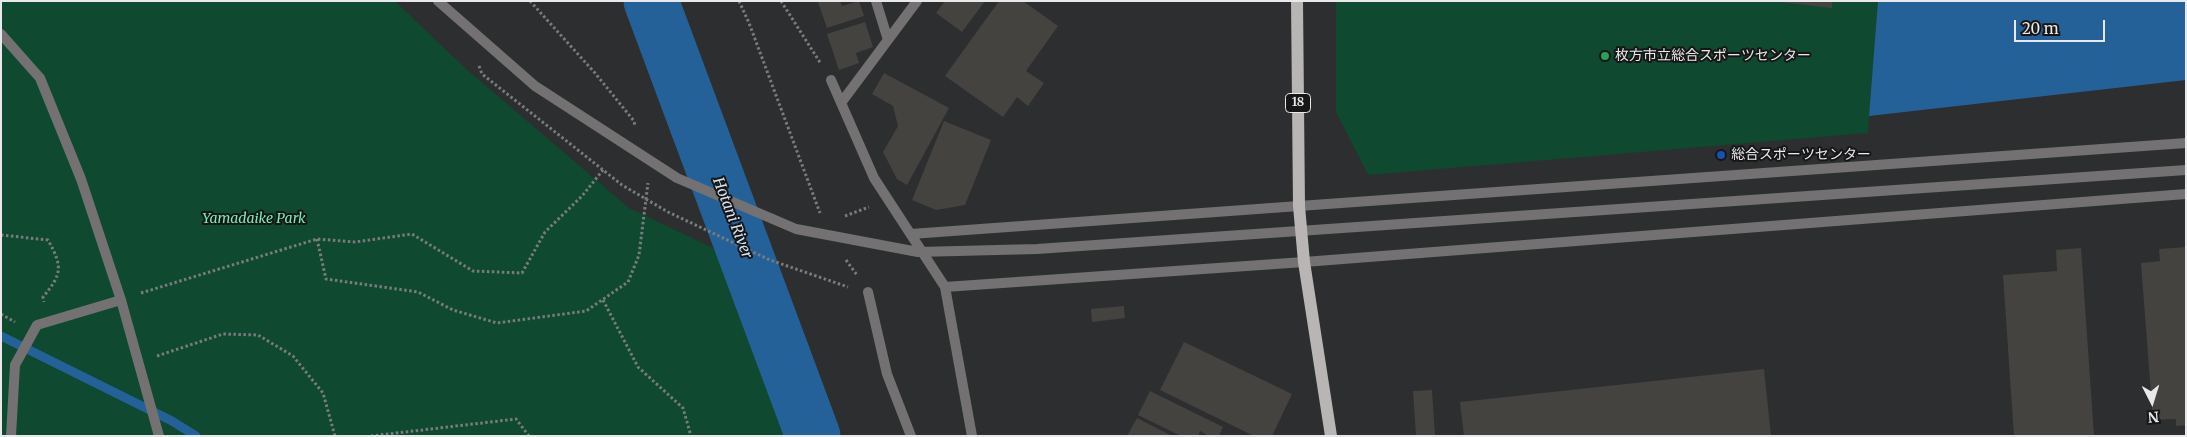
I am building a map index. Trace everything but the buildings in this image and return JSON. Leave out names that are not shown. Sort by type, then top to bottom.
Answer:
[{"type":"main road","name":"18","points":[[1297,1],[1299,206],[1304,262],[1331,436]]},
{"type":"street","points":[[438,1],[535,86],[677,178],[796,229],[918,252],[1037,249],[2186,170]]},
{"type":"street","points":[[876,1],[888,40]]},
{"type":"street","points":[[841,103],[917,1]]},
{"type":"street","points":[[1,34],[40,78],[81,179],[121,300],[160,436]]},
{"type":"street","points":[[832,80],[874,178],[945,286],[972,436]]},
{"type":"street","points":[[911,234],[2186,143]]},
{"type":"street","points":[[945,286],[1304,262],[2186,194]]},
{"type":"street","points":[[868,292],[887,374],[911,436]]},
{"type":"street","points":[[11,436],[15,365],[37,325],[121,300]]},
{"type":"path","points":[[530,1],[595,73],[634,121],[636,131]]},
{"type":"path","points":[[738,1],[749,23],[823,217]]},
{"type":"path","points":[[781,1],[832,80]]},
{"type":"path","points":[[121,300],[317,239],[355,242],[412,234],[473,271],[522,273],[545,232],[582,196],[603,170],[622,185],[668,212],[770,260],[852,288]]},
{"type":"path","points":[[317,239],[326,279],[418,292],[453,310],[497,323],[586,311],[628,282],[639,255],[648,178]]},
{"type":"path","points":[[844,216],[889,200]]},
{"type":"path","points":[[1,235],[48,240],[58,258],[58,279],[43,297],[46,322]]},
{"type":"path","points":[[844,257],[868,292]]},
{"type":"path","points":[[603,300],[638,367],[683,408],[691,436]]},
{"type":"path","points":[[138,363],[223,334],[258,335],[293,356],[323,393],[335,436]]},
{"type":"path","points":[[371,436],[516,419],[529,436]]},
{"type":"green space","name":"Yamadaike Park","points":[[1,1],[395,1],[465,68],[629,208],[732,257],[802,436],[1,436]]},
{"type":"green space","name":"枚方市立総合スポーツセンター","points":[[1336,1],[1878,1],[1868,133],[1368,175],[1336,112]]},
{"type":"water","points":[[1878,1],[2186,1],[2186,80],[1869,116]]},
{"type":"waterway","name":"Hotani River","points":[[651,1],[813,436]]},
{"type":"waterway","points":[[1,336],[172,421],[196,436]]},
{"type":"place","name":"枚方市立総合スポーツセンター","points":[[1605,56]]},
{"type":"place","name":"総合スポーツセンター","points":[[1721,155]]}]
